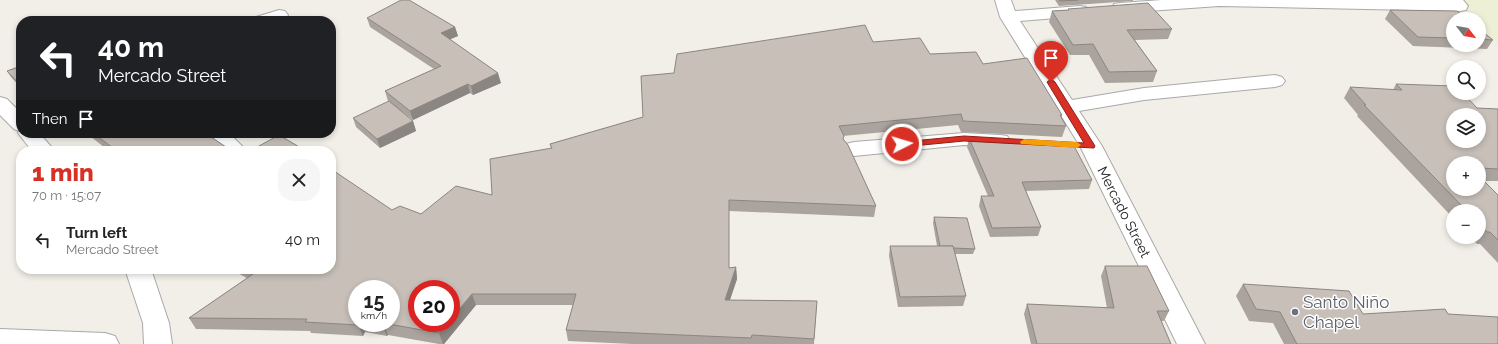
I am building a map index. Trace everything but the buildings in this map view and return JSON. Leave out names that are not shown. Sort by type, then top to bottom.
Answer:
[{"type":"street","points":[[1006,8],[1099,10],[1219,1],[1460,6],[1453,0]]},
{"type":"street","name":"Mercado Street","points":[[1006,8],[1091,146],[1191,344]]},
{"type":"street","points":[[1068,107],[1144,94],[1275,81]]},
{"type":"street","points":[[32,138],[40,146]]},
{"type":"street","points":[[222,138],[231,146]]},
{"type":"street","points":[[854,148],[964,139],[1020,142]]},
{"type":"street","points":[[1067,145],[1091,146]]},
{"type":"street","points":[[140,274],[156,323],[158,344]]},
{"type":"street","points":[[0,340],[105,344]]},
{"type":"green space","points":[[1445,0],[1498,0],[1498,43],[1486,34],[1486,12],[1460,12]]},
{"type":"slow traffic","points":[[1024,142],[1077,145]]},
{"type":"place","name":"Santo Niño Chapel","points":[[1295,312]]},
{"type":"route","points":[[902,144],[964,139],[1091,146],[1051,82]]}]
